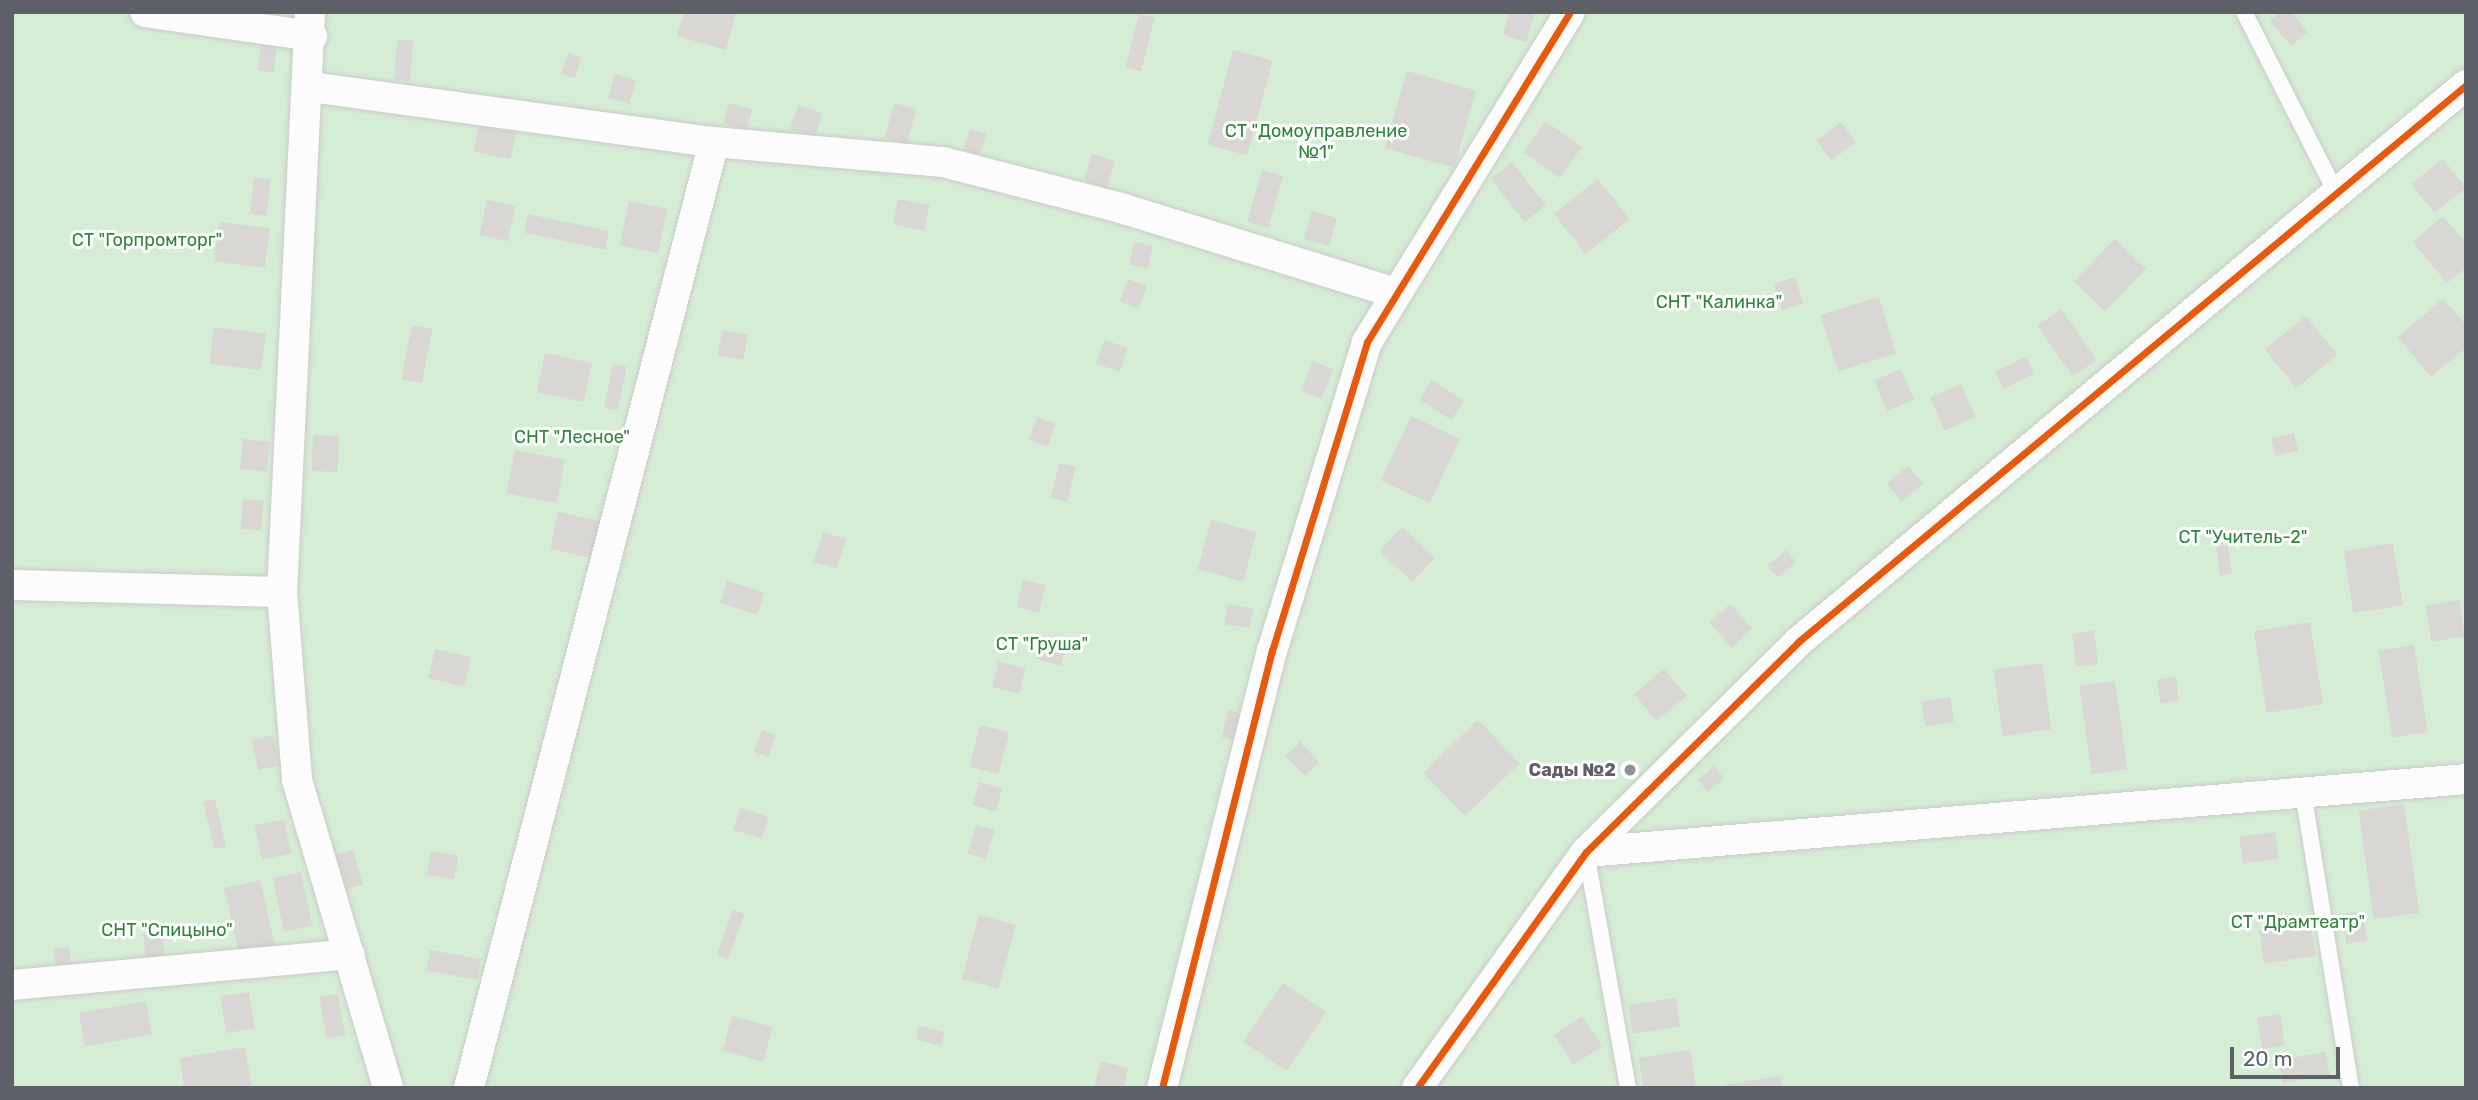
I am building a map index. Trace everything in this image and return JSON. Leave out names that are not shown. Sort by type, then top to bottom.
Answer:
[{"type":"street","points":[[145,12],[311,24],[310,87],[282,592],[297,780],[388,1088]]},
{"type":"street","points":[[1162,1088],[1272,651],[1367,342],[1570,12]]},
{"type":"street","points":[[1417,1088],[1586,852],[1798,642],[2334,189],[2466,85]]},
{"type":"street","points":[[310,87],[714,142],[943,162],[1121,208],[1396,293]]},
{"type":"street","points":[[469,1088],[714,142]]},
{"type":"street","points":[[12,585],[282,592]]},
{"type":"street","points":[[1586,852],[2466,779]]},
{"type":"street","points":[[12,985],[350,954]]},
{"type":"lane","points":[[2244,12],[2334,189]]},
{"type":"lane","points":[[2303,792],[2351,1088]]},
{"type":"lane","points":[[1586,852],[1628,1088]]},
{"type":"green space","points":[[12,12],[2466,12],[2466,1088],[12,1088]]},
{"type":"building","points":[[684,12],[736,12],[726,50],[677,36]]},
{"type":"building","points":[[1510,12],[1535,12],[1526,42],[1503,35]]},
{"type":"building","points":[[2281,12],[2291,12],[2308,32],[2291,46],[2270,21]]},
{"type":"building","points":[[1139,14],[1155,18],[1141,71],[1126,67]]},
{"type":"building","points":[[262,38],[278,40],[274,73],[258,71]]},
{"type":"building","points":[[397,40],[413,41],[410,81],[394,80]]},
{"type":"building","points":[[1233,50],[1273,61],[1247,155],[1208,145]]},
{"type":"building","points":[[568,53],[581,57],[575,78],[562,74]]},
{"type":"building","points":[[1407,71],[1476,91],[1454,168],[1385,148]]},
{"type":"building","points":[[615,74],[636,80],[629,104],[608,98]]},
{"type":"building","points":[[729,103],[752,109],[747,129],[724,123]]},
{"type":"building","points":[[894,103],[916,109],[907,144],[885,138]]},
{"type":"building","points":[[798,105],[823,113],[815,138],[790,130]]},
{"type":"building","points":[[1545,121],[1582,147],[1560,178],[1523,152]]},
{"type":"building","points":[[1841,122],[1856,142],[1831,161],[1816,141]]},
{"type":"building","points":[[479,125],[516,133],[511,159],[473,151]]},
{"type":"building","points":[[970,129],[986,134],[980,155],[964,150]]},
{"type":"building","points":[[1092,154],[1115,161],[1107,188],[1084,181]]},
{"type":"building","points":[[2443,159],[2466,188],[2434,213],[2411,184]]},
{"type":"building","points":[[1512,162],[1546,205],[1525,222],[1491,179]]},
{"type":"building","points":[[1262,170],[1283,176],[1268,228],[1247,222]]},
{"type":"building","points":[[254,177],[271,179],[266,216],[249,214]]},
{"type":"building","points":[[1598,179],[1629,219],[1585,254],[1554,213]]},
{"type":"building","points":[[898,199],[929,205],[924,231],[893,225]]},
{"type":"building","points":[[487,200],[515,206],[508,241],[480,235]]},
{"type":"building","points":[[629,201],[667,209],[658,253],[620,245]]},
{"type":"building","points":[[1312,211],[1337,218],[1329,246],[1304,239]]},
{"type":"building","points":[[528,214],[609,231],[605,250],[524,233]]},
{"type":"building","points":[[2443,216],[2466,243],[2466,268],[2447,283],[2413,242]]},
{"type":"building","points":[[219,222],[270,228],[265,268],[214,262]]},
{"type":"building","points":[[2115,239],[2146,269],[2105,311],[2074,281]]},
{"type":"building","points":[[1134,242],[1153,246],[1148,268],[1129,264]]},
{"type":"building","points":[[1795,277],[1803,304],[1782,310],[1774,283]]},
{"type":"building","points":[[1128,279],[1147,286],[1139,308],[1120,302]]},
{"type":"building","points":[[1879,297],[1896,353],[1838,371],[1821,315]]},
{"type":"building","points":[[2443,299],[2466,325],[2466,348],[2431,377],[2398,337]]},
{"type":"building","points":[[2061,309],[2097,360],[2073,376],[2037,326]]},
{"type":"building","points":[[2306,316],[2337,355],[2296,388],[2265,349]]},
{"type":"building","points":[[412,325],[433,329],[422,383],[402,379]]},
{"type":"building","points":[[214,327],[266,333],[261,370],[209,364]]},
{"type":"building","points":[[722,330],[748,334],[744,360],[718,356]]},
{"type":"building","points":[[1104,340],[1128,348],[1120,372],[1096,364]]},
{"type":"building","points":[[545,353],[592,363],[584,402],[537,392]]},
{"type":"building","points":[[2026,357],[2034,374],[2003,389],[1995,371]]},
{"type":"building","points":[[1313,361],[1333,369],[1321,399],[1301,391]]},
{"type":"building","points":[[613,364],[627,367],[617,411],[604,408]]},
{"type":"building","points":[[1901,369],[1914,399],[1887,411],[1874,380]]},
{"type":"building","points":[[1432,380],[1464,401],[1451,420],[1419,399]]},
{"type":"building","points":[[1961,384],[1976,417],[1945,431],[1930,398]]},
{"type":"building","points":[[1411,416],[1460,439],[1430,503],[1381,480]]},
{"type":"building","points":[[1037,417],[1056,424],[1048,446],[1029,440]]},
{"type":"building","points":[[2294,433],[2298,451],[2276,456],[2272,438]]},
{"type":"building","points":[[313,435],[339,436],[338,472],[312,471]]},
{"type":"building","points":[[243,439],[270,442],[267,472],[240,469]]},
{"type":"building","points":[[515,450],[565,460],[557,503],[507,493]]},
{"type":"building","points":[[1059,463],[1076,467],[1067,502],[1051,498]]},
{"type":"building","points":[[1908,466],[1923,483],[1902,502],[1887,484]]},
{"type":"building","points":[[243,499],[264,501],[261,531],[240,529]]},
{"type":"building","points":[[558,512],[600,521],[592,558],[550,549]]},
{"type":"building","points":[[1211,520],[1256,532],[1243,581],[1198,569]]},
{"type":"building","points":[[1402,527],[1435,558],[1412,582],[1379,551]]},
{"type":"building","points":[[823,532],[846,539],[837,569],[814,562]]},
{"type":"building","points":[[2393,543],[2403,605],[2353,613],[2344,551]]},
{"type":"building","points":[[2228,545],[2232,574],[2220,575],[2216,547]]},
{"type":"building","points":[[1786,550],[1796,562],[1778,578],[1768,565]]},
{"type":"building","points":[[1023,580],[1045,585],[1039,612],[1017,607]]},
{"type":"building","points":[[727,581],[764,592],[758,614],[720,603]]},
{"type":"building","points":[[2459,600],[2465,637],[2431,642],[2425,605]]},
{"type":"building","points":[[1228,604],[1254,609],[1250,629],[1224,624]]},
{"type":"building","points":[[1730,604],[1753,628],[1732,647],[1710,623]]},
{"type":"building","points":[[2310,622],[2323,704],[2267,713],[2254,631]]},
{"type":"building","points":[[2094,631],[2098,664],[2076,666],[2072,634]]},
{"type":"building","points":[[1042,638],[1066,644],[1061,665],[1037,659]]},
{"type":"building","points":[[2414,645],[2428,732],[2392,738],[2378,651]]},
{"type":"building","points":[[435,649],[471,657],[464,687],[428,678]]},
{"type":"building","points":[[998,662],[1025,668],[1019,694],[992,687]]},
{"type":"building","points":[[2042,663],[2051,729],[2003,736],[1993,670]]},
{"type":"building","points":[[1664,669],[1686,696],[1657,721],[1634,694]]},
{"type":"building","points":[[2176,677],[2179,701],[2160,703],[2157,679]]},
{"type":"building","points":[[2115,681],[2127,769],[2092,774],[2079,686]]},
{"type":"building","points":[[1950,697],[1954,722],[1925,726],[1921,702]]},
{"type":"building","points":[[1228,710],[1246,714],[1239,741],[1222,737]]},
{"type":"building","points":[[1478,720],[1520,763],[1465,816],[1423,773]]},
{"type":"building","points":[[980,725],[1009,732],[999,774],[970,767]]},
{"type":"building","points":[[762,730],[776,735],[768,757],[754,752]]},
{"type":"building","points":[[273,735],[280,765],[259,770],[252,740]]},
{"type":"building","points":[[1300,742],[1319,762],[1305,776],[1286,756]]},
{"type":"building","points":[[1714,766],[1724,778],[1708,792],[1698,779]]},
{"type":"building","points":[[979,782],[1002,788],[996,811],[973,805]]},
{"type":"building","points":[[215,799],[226,847],[214,849],[203,802]]},
{"type":"building","points":[[2404,804],[2419,913],[2374,919],[2358,810]]},
{"type":"building","points":[[740,808],[769,817],[762,839],[733,830]]},
{"type":"building","points":[[284,819],[291,853],[262,859],[255,825]]},
{"type":"building","points":[[976,825],[994,830],[986,859],[968,854]]},
{"type":"building","points":[[2275,832],[2279,859],[2243,864],[2239,837]]},
{"type":"building","points":[[353,850],[363,885],[346,890],[336,855]]},
{"type":"building","points":[[431,851],[459,856],[454,879],[427,875]]},
{"type":"building","points":[[301,872],[312,926],[284,932],[273,878]]},
{"type":"building","points":[[260,880],[276,947],[239,956],[224,888]]},
{"type":"building","points":[[733,910],[744,914],[728,959],[717,955]]},
{"type":"building","points":[[2363,911],[2367,941],[2346,944],[2342,914]]},
{"type":"building","points":[[979,915],[1016,925],[999,989],[962,979]]},
{"type":"building","points":[[2310,920],[2316,956],[2264,964],[2259,928]]},
{"type":"building","points":[[162,931],[165,961],[146,963],[143,933]]},
{"type":"building","points":[[69,947],[73,974],[57,976],[53,949]]},
{"type":"building","points":[[430,950],[481,959],[478,980],[426,971]]},
{"type":"building","points":[[1283,983],[1326,1012],[1286,1071],[1243,1042]]},
{"type":"building","points":[[249,992],[255,1029],[226,1033],[220,997]]},
{"type":"building","points":[[338,994],[345,1035],[327,1039],[319,997]]},
{"type":"building","points":[[1676,998],[1680,1027],[1633,1033],[1628,1005]]},
{"type":"building","points":[[146,1001],[152,1034],[85,1046],[79,1013]]},
{"type":"building","points":[[2280,1014],[2285,1046],[2262,1049],[2257,1018]]},
{"type":"building","points":[[732,1016],[773,1027],[763,1062],[723,1051]]},
{"type":"building","points":[[1582,1016],[1602,1046],[1574,1065],[1554,1035]]},
{"type":"building","points":[[919,1026],[944,1032],[941,1045],[916,1040]]},
{"type":"building","points":[[245,1047],[252,1088],[184,1088],[180,1058]]},
{"type":"building","points":[[1690,1050],[1696,1087],[1643,1088],[1639,1058]]},
{"type":"building","points":[[2326,1052],[2330,1075],[2283,1083],[2279,1060]]},
{"type":"building","points":[[1101,1061],[1128,1068],[1124,1088],[1094,1088]]},
{"type":"building","points":[[1780,1076],[1782,1088],[1724,1088],[1724,1085]]},
{"type":"cycle path","points":[[1162,1088],[1272,651],[1367,342],[1570,12]]},
{"type":"cycle path","points":[[1417,1088],[1586,852],[1798,642],[2466,85]]},
{"type":"place","name":"Сады №2","points":[[1630,770]]},
{"type":"park label","name":"СТ \"Домоуправление №1\"","points":[[1316,142]]},
{"type":"park label","name":"СТ \"Горпромторг\"","points":[[147,240]]},
{"type":"park label","name":"СНТ \"Калинка\"","points":[[1719,302]]},
{"type":"park label","name":"СНТ \"Лесное\"","points":[[572,437]]},
{"type":"park label","name":"СТ \"Учитель-2\"","points":[[2243,537]]},
{"type":"park label","name":"СТ \"Груша\"","points":[[1042,644]]},
{"type":"park label","name":"СТ \"Драмтеатр\"","points":[[2298,922]]},
{"type":"park label","name":"СНТ \"Спицыно\"","points":[[167,930]]}]
